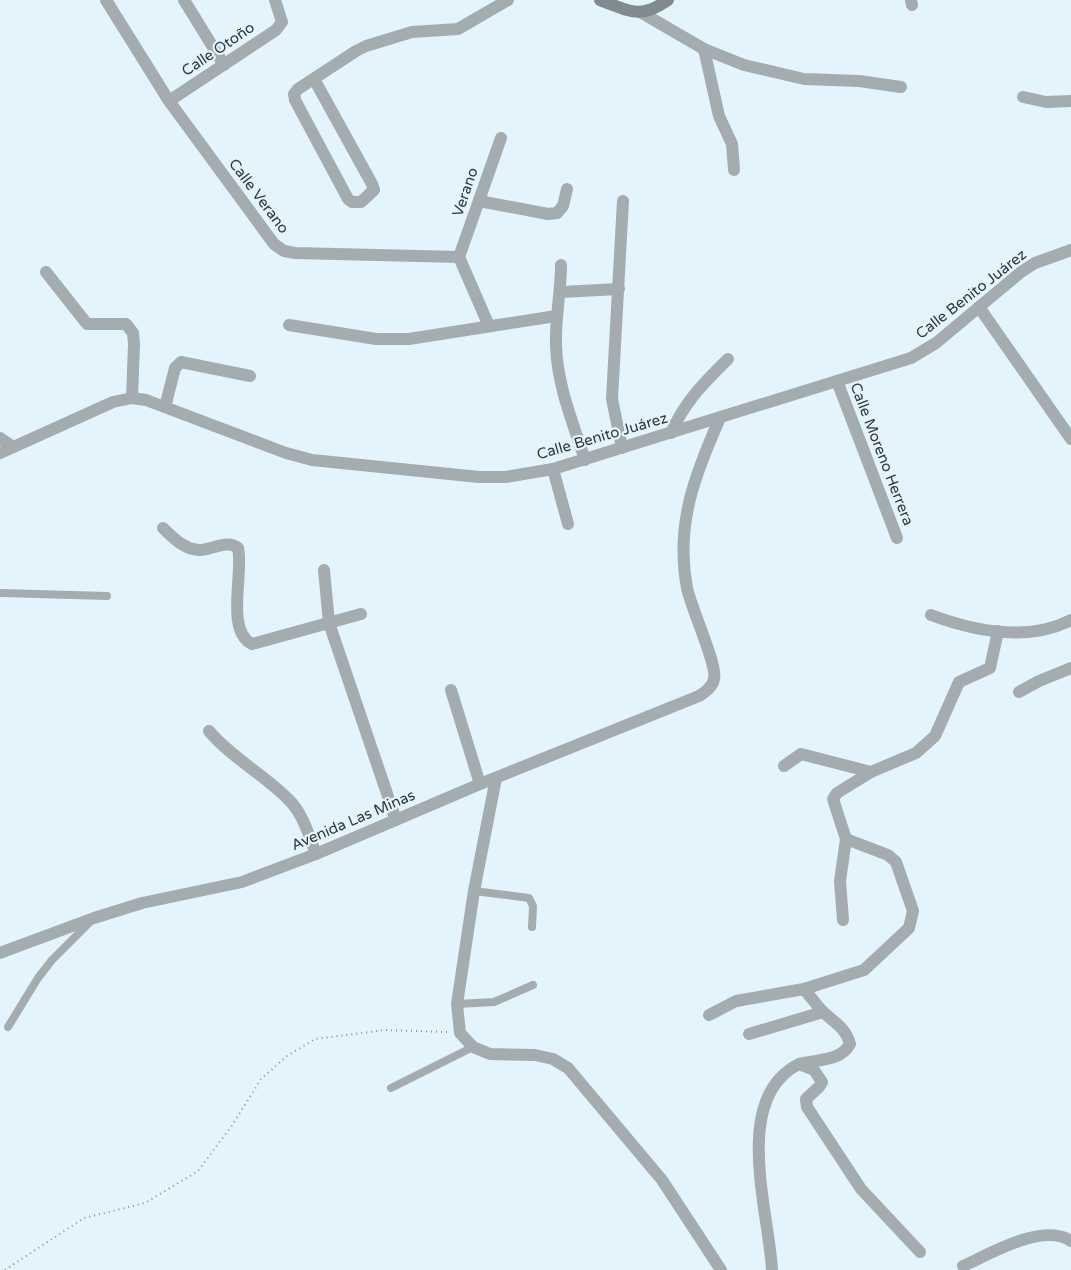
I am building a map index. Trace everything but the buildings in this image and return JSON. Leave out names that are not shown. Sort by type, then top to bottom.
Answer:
[{"type":"street","name":"Calle Verano","points":[[106,0],[169,101],[265,234],[284,251],[295,253],[459,258]]},
{"type":"street","points":[[184,0],[224,65]]},
{"type":"street","name":"Calle Otoño","points":[[169,101],[276,30],[282,22],[275,0]]},
{"type":"street","points":[[314,79],[374,190],[361,202],[352,202],[348,199],[294,94],[298,89],[366,46],[412,32],[458,29],[508,0]]},
{"type":"street","points":[[600,0],[628,11],[642,13],[704,49],[744,65],[787,76],[901,86]]},
{"type":"street","points":[[642,13],[668,0]]},
{"type":"street","points":[[704,49],[719,116],[732,144],[734,170]]},
{"type":"street","points":[[1023,96],[1046,102],[1071,101]]},
{"type":"street","name":"Verano","points":[[459,258],[501,138]]},
{"type":"street","points":[[479,201],[548,214],[557,213],[563,206],[567,189]]},
{"type":"street","points":[[622,448],[612,399],[623,202]]},
{"type":"street","name":"Calle Benito Juárez","points":[[132,398],[164,407],[286,453],[312,460],[479,478],[506,477],[552,470],[925,352],[1035,263],[1071,250]]},
{"type":"street","points":[[459,258],[489,326]]},
{"type":"street","points":[[561,265],[561,292],[556,316],[558,368],[586,460]]},
{"type":"street","points":[[0,453],[113,402],[132,398],[133,333],[126,324],[87,324],[46,272]]},
{"type":"street","points":[[561,292],[619,289]]},
{"type":"street","points":[[979,307],[1071,439]]},
{"type":"street","points":[[289,325],[376,339],[409,340],[556,316]]},
{"type":"street","points":[[672,433],[680,412],[690,398],[728,359]]},
{"type":"street","points":[[164,407],[175,368],[181,362],[250,376]]},
{"type":"street","name":"Calle Moreno Herrera","points":[[837,381],[897,538]]},
{"type":"street","name":"Avenida Las Minas","points":[[0,953],[94,918],[142,903],[242,882],[316,854],[480,784],[699,696],[709,689],[714,679],[714,667],[695,617],[687,587],[684,529],[690,494],[698,468],[720,418]]},
{"type":"street","points":[[0,438],[14,447]]},
{"type":"street","points":[[552,470],[568,524]]},
{"type":"street","points":[[163,528],[186,547],[199,550],[228,544],[238,548],[239,622],[247,641],[258,644],[361,614]]},
{"type":"street","points":[[324,570],[329,623],[396,820]]},
{"type":"street","points":[[931,615],[956,624],[998,631],[1023,632],[1070,622]]},
{"type":"street","points":[[842,920],[840,881],[846,839],[833,803],[834,796],[871,772],[916,753],[935,736],[958,682],[990,668],[998,631]]},
{"type":"street","points":[[1019,692],[1039,681],[1071,668]]},
{"type":"street","points":[[451,690],[480,784]]},
{"type":"street","points":[[209,731],[236,758],[289,799],[299,813],[316,854]]},
{"type":"street","points":[[784,766],[795,756],[801,754],[871,772]]},
{"type":"street","points":[[496,778],[474,891],[456,1004],[460,1032],[473,1047],[490,1054],[535,1055],[553,1059],[568,1068],[662,1180],[721,1270]]},
{"type":"street","points":[[710,1015],[736,1001],[804,989],[864,970],[909,928],[913,919],[913,911],[896,862],[888,855],[846,839]]},
{"type":"street","points":[[772,1270],[761,1186],[760,1131],[763,1109],[772,1088],[786,1070],[799,1064],[835,1058],[846,1053],[850,1044],[848,1035],[841,1026],[823,1012],[804,989]]},
{"type":"street","points":[[749,1034],[823,1012]]},
{"type":"street","points":[[799,1064],[814,1070],[822,1082],[806,1099],[807,1107],[861,1189],[920,1252]]},
{"type":"street","points":[[963,1266],[1017,1242],[1036,1236],[1053,1235],[1071,1241]]},
{"type":"lane","points":[[0,593],[107,596]]},
{"type":"lane","points":[[474,891],[529,898],[533,906],[532,927]]},
{"type":"lane","points":[[8,1027],[38,978],[52,960],[94,918]]},
{"type":"lane","points":[[456,1004],[494,1002],[533,985]]},
{"type":"lane","points":[[391,1088],[473,1047]]},
{"type":"path","points":[[5,1270],[84,1218],[145,1203],[198,1171],[233,1124],[261,1079],[287,1056],[315,1039],[385,1030],[460,1032]]}]
